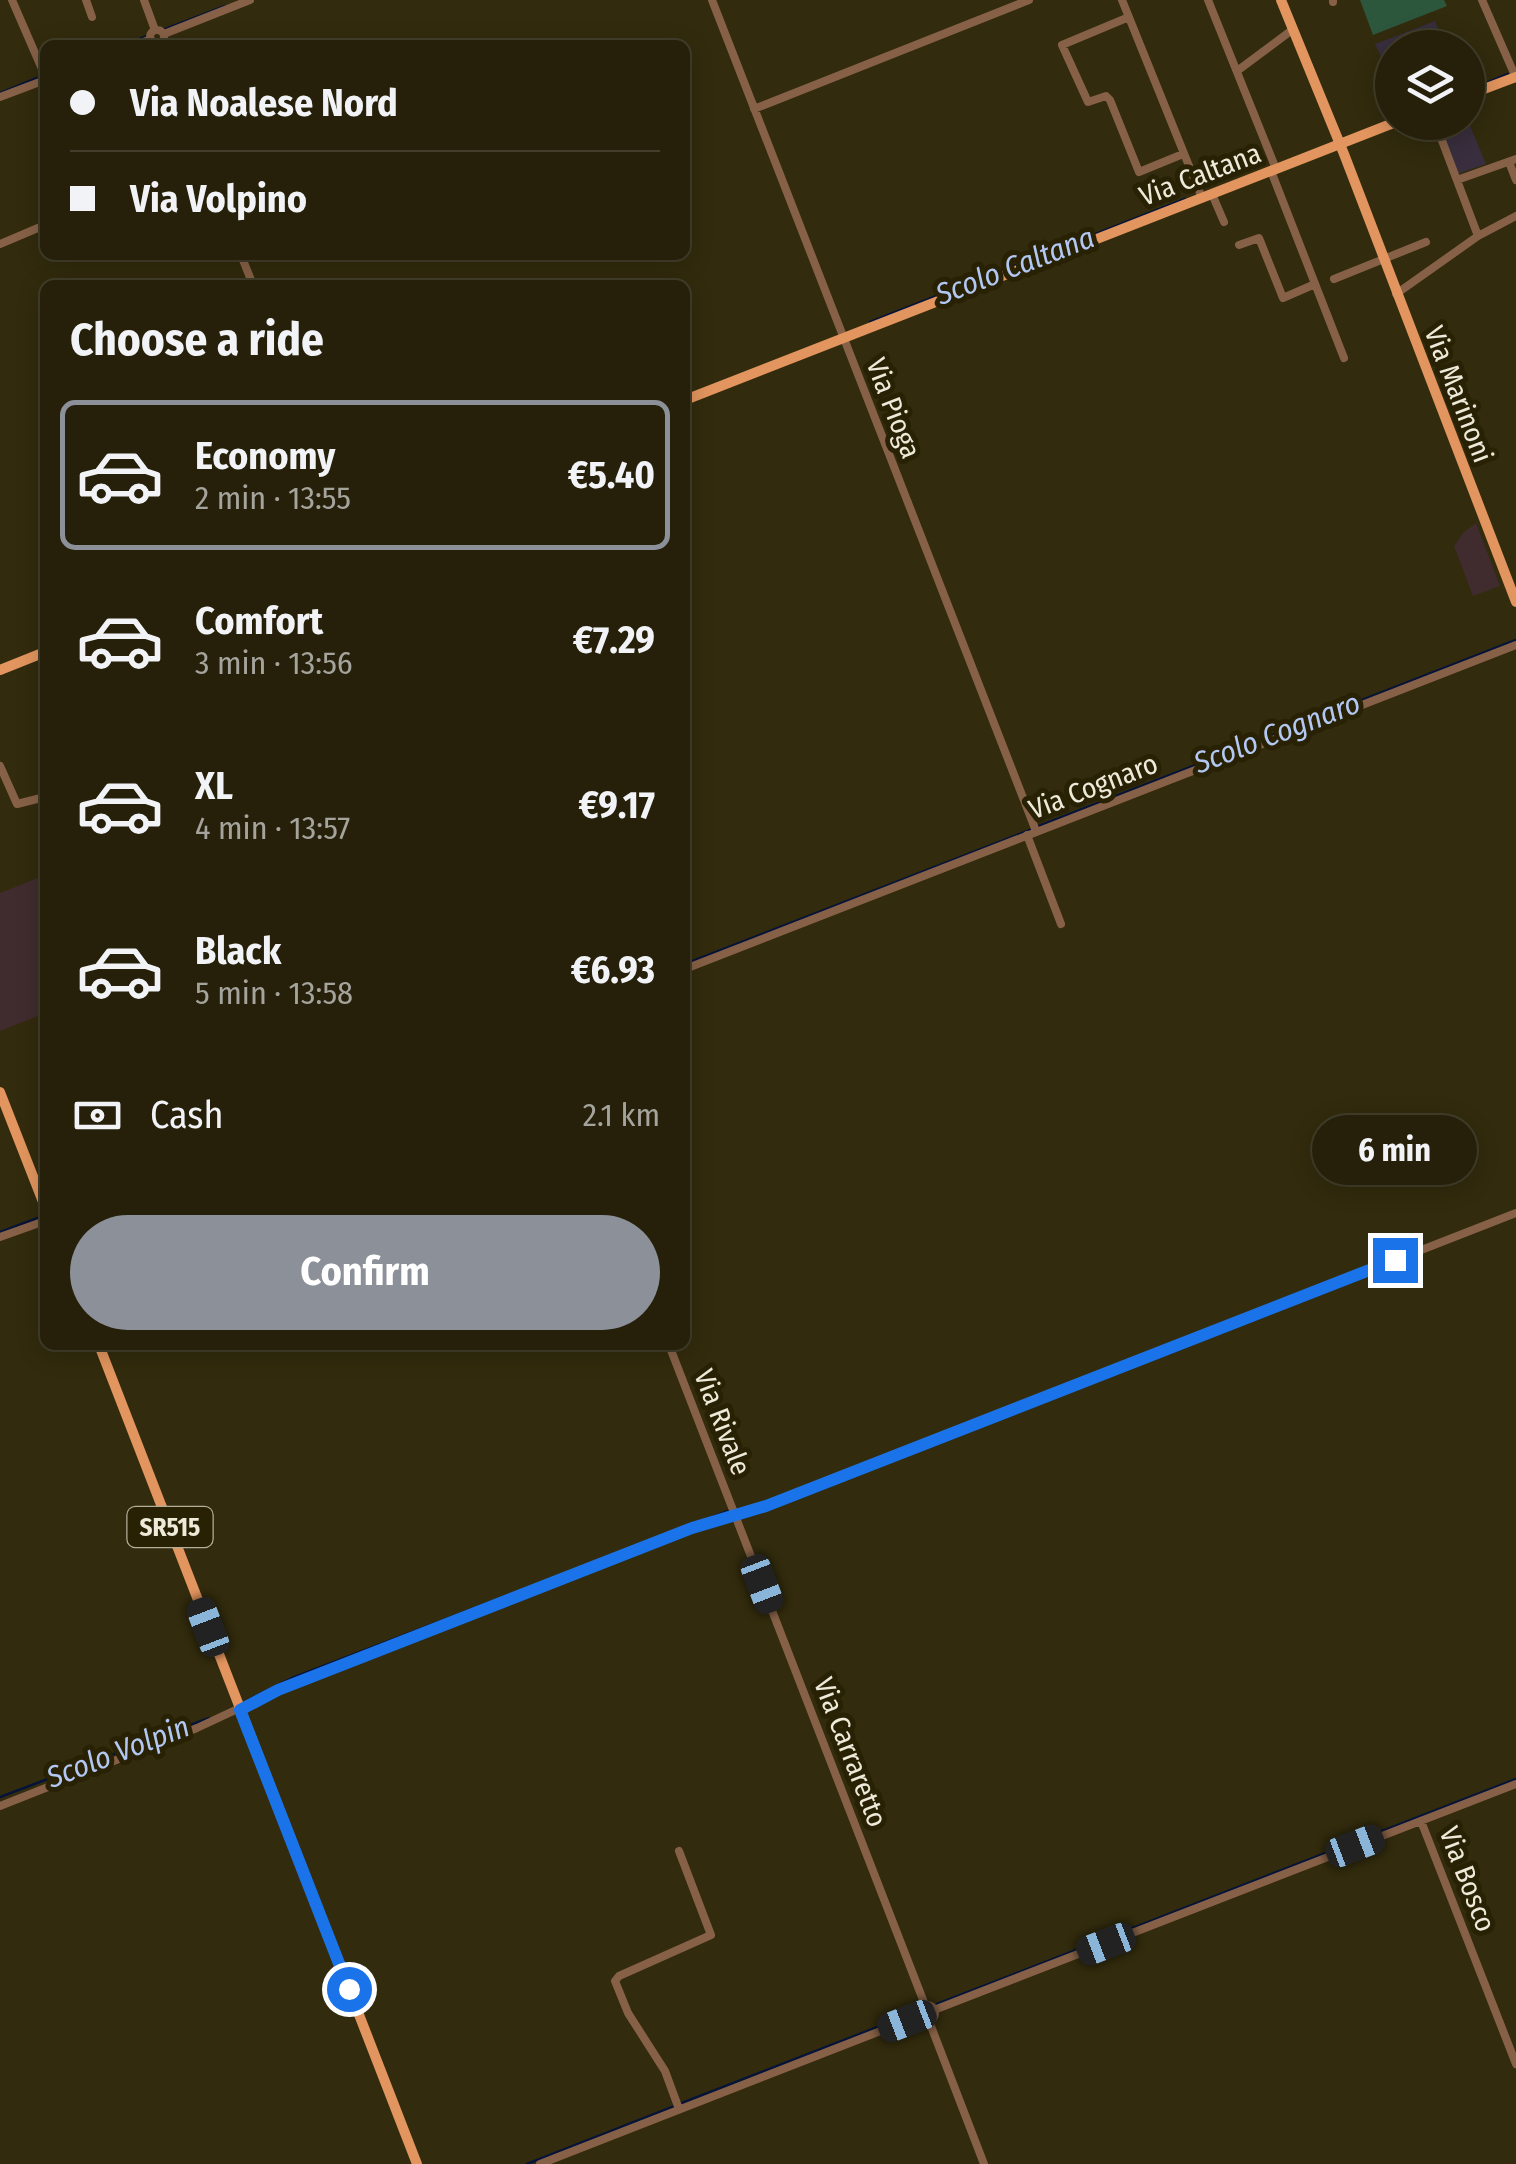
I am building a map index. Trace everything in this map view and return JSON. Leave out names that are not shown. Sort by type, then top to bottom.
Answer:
[{"type":"main road","name":"Via Marinoni","points":[[1280,0],[1516,602]]},
{"type":"main road","points":[[1485,89],[1516,77]]},
{"type":"main road","name":"Via Caltana","points":[[690,398],[1375,130]]},
{"type":"main road","points":[[0,670],[40,654]]},
{"type":"main road","points":[[0,1092],[40,1194]]},
{"type":"main road","name":"SR515","points":[[101,1350],[240,1710]]},
{"type":"main road","points":[[240,1710],[417,2164]]},
{"type":"street","points":[[12,0],[40,66]]},
{"type":"street","points":[[144,0],[158,38],[250,0]]},
{"type":"street","name":"Via Pioga","points":[[712,0],[1032,833],[1062,924]]},
{"type":"street","points":[[754,109],[1029,0]]},
{"type":"street","points":[[1122,0],[1183,154],[1224,222]]},
{"type":"street","points":[[1208,0],[1344,358]]},
{"type":"street","points":[[1482,0],[1516,77]]},
{"type":"street","points":[[88,1],[92,18]]},
{"type":"street","points":[[1129,17],[1062,45],[1088,102],[1106,96],[1110,100],[1139,172],[1183,154]]},
{"type":"street","points":[[1236,71],[1292,30]]},
{"type":"street","points":[[0,98],[40,80]]},
{"type":"street","points":[[1441,140],[1478,236]]},
{"type":"street","points":[[1457,180],[1512,160],[1516,180]]},
{"type":"street","points":[[1396,294],[1478,236],[1516,216]]},
{"type":"street","points":[[0,244],[40,228]]},
{"type":"street","points":[[1239,246],[1259,238],[1283,298],[1315,284]]},
{"type":"street","points":[[1334,279],[1426,242]]},
{"type":"street","name":"Via Cognaro","points":[[690,967],[1516,645]]},
{"type":"street","points":[[0,766],[17,804],[40,798]]},
{"type":"street","points":[[0,1806],[240,1710],[312,1676],[733,1512],[766,1506],[1516,1214]]},
{"type":"street","points":[[0,1237],[40,1223]]},
{"type":"street","name":"Via Rivale","points":[[671,1350],[733,1512]]},
{"type":"street","name":"Via Carraretto","points":[[733,1512],[930,2008]]},
{"type":"street","points":[[920,2016],[920,2010],[1516,1784]]},
{"type":"street","name":"Via Bosco","points":[[1421,1820],[1516,2064]]},
{"type":"street","points":[[678,1851],[711,1935],[615,1981],[628,2013],[665,2070],[678,2106]]},
{"type":"street","points":[[929,2021],[934,2017],[930,2008]]},
{"type":"street","points":[[540,2164],[678,2106],[920,2016],[929,2021],[984,2164]]},
{"type":"shaded area","points":[[1435,21],[1438,30],[1412,30]]},
{"type":"shaded area","points":[[1444,140],[1476,140],[1486,164],[1457,174]]},
{"type":"shaded area","points":[[1476,523],[1500,586],[1473,596],[1454,546]]},
{"type":"shaded area","points":[[40,877],[40,1015],[0,1031],[0,893]]},
{"type":"green space","points":[[1360,0],[1444,0],[1447,6],[1386,30],[1375,30],[1373,35]]},
{"type":"waterway","points":[[158,27],[163,30],[225,6]]},
{"type":"waterway","points":[[137,40],[147,36],[152,28]]},
{"type":"waterway","name":"Scolo Caltana","points":[[1485,83],[1508,74]]},
{"type":"waterway","points":[[0,93],[37,78]]},
{"type":"waterway","name":"Scolo Caltana","points":[[870,322],[1185,199]]},
{"type":"waterway","name":"Scolo Cognaro","points":[[1039,826],[1516,640]]},
{"type":"waterway","name":"Scolo Cognaro","points":[[690,962],[1030,830]]},
{"type":"waterway","name":"Scolo Cognaro","points":[[0,1232],[40,1217]]},
{"type":"waterway","name":"Scolo Volpin","points":[[765,1502],[977,1420]]},
{"type":"waterway","name":"Scolo Volpin","points":[[248,1700],[292,1678],[728,1511]]},
{"type":"waterway","name":"Scolo Volpin","points":[[0,1797],[209,1718]]},
{"type":"waterway","points":[[937,2004],[1516,1779]]},
{"type":"waterway","points":[[682,2103],[911,2014]]},
{"type":"waterway","points":[[527,2164],[675,2106]]},
{"type":"route","points":[[349,1989],[240,1710],[278,1690],[549,1583],[722,1517],[751,1512],[1395,1260]]}]
